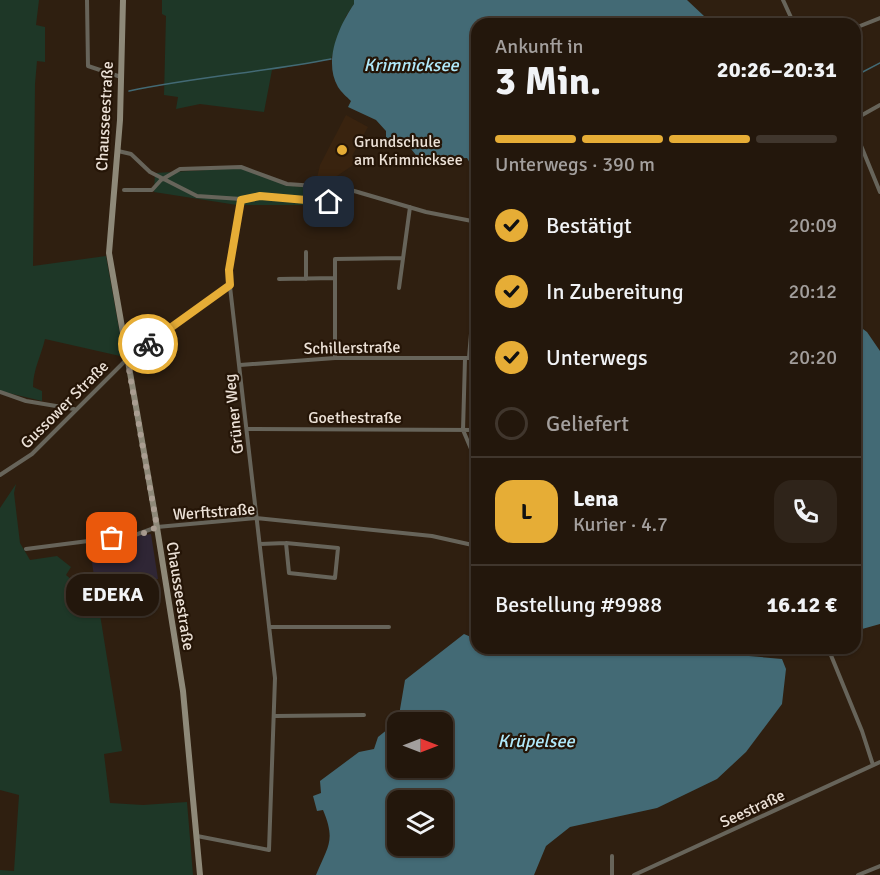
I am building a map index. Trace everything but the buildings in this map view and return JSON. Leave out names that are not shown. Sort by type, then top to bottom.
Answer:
[{"type":"main road","name":"Chausseestraße","points":[[123,0],[117,151],[108,253],[157,527],[183,691],[200,875]]},
{"type":"street","points":[[87,0],[88,66],[121,77]]},
{"type":"street","points":[[783,0],[791,18]]},
{"type":"street","points":[[861,26],[880,18]]},
{"type":"street","points":[[861,116],[880,105]]},
{"type":"street","points":[[861,145],[880,190]]},
{"type":"street","points":[[117,151],[131,154],[150,172],[197,196],[241,200],[260,196],[329,202],[336,193],[334,186]]},
{"type":"street","points":[[124,190],[152,190],[172,172],[187,168],[241,167],[287,184],[334,186],[471,221]]},
{"type":"street","name":"Grüner Weg","points":[[196,836],[269,850],[276,716],[275,678],[229,270],[241,200]]},
{"type":"street","points":[[399,288],[410,207]]},
{"type":"street","points":[[306,252],[306,279]]},
{"type":"street","points":[[335,358],[335,259],[402,258]]},
{"type":"street","points":[[279,279],[335,278]]},
{"type":"street","name":"Gussower Straße","points":[[0,475],[32,454],[127,358],[230,285]]},
{"type":"street","points":[[471,319],[464,430],[471,448]]},
{"type":"street","name":"Schillerstraße","points":[[240,365],[335,358],[471,358]]},
{"type":"street","points":[[0,392],[26,401],[75,409]]},
{"type":"street","name":"Goethestraße","points":[[247,429],[471,430]]},
{"type":"street","name":"Werftstraße","points":[[26,549],[135,535],[157,527],[256,519],[432,537],[471,545]]},
{"type":"street","points":[[260,544],[286,543],[338,548],[335,578],[289,573],[286,543]]},
{"type":"street","points":[[269,627],[389,627]]},
{"type":"street","points":[[830,654],[862,731],[873,765]]},
{"type":"street","points":[[276,716],[364,715]]},
{"type":"street","name":"Seestraße","points":[[634,875],[880,762]]},
{"type":"street","points":[[612,856],[612,875]]},
{"type":"street","points":[[858,875],[880,866]]},
{"type":"shaded area","name":"Grundschule am Krimnicksee","points":[[346,115],[368,127],[352,156],[356,163],[331,180],[316,182],[320,165]]},
{"type":"shaded area","points":[[151,534],[158,579],[96,589],[89,543]]},
{"type":"green space","points":[[0,0],[39,0],[36,25],[45,27],[45,62],[37,61],[35,84],[33,266],[106,256],[123,351],[120,356],[45,339],[33,381],[33,387],[42,391],[42,401],[0,391]]},
{"type":"green space","points":[[162,0],[354,0],[354,4],[346,16],[331,59],[272,70],[264,112],[200,104],[176,109],[178,97],[164,95],[166,16],[162,14]]},
{"type":"green space","points":[[241,168],[286,185],[333,191],[321,205],[237,205],[154,192],[155,173]]},
{"type":"green space","points":[[16,484],[14,493],[20,543],[30,560],[57,556],[71,567],[66,575],[98,602],[122,751],[104,754],[110,803],[143,805],[187,802],[193,875],[0,875],[0,870],[14,871],[19,795],[0,790],[0,508]]},
{"type":"water","name":"Krimnicksee","points":[[354,0],[687,0],[705,18],[471,18],[471,165],[467,158],[419,159],[408,145],[397,146],[386,137],[386,131],[376,120],[348,107],[351,101],[339,89],[332,66],[338,33]]},
{"type":"water","points":[[861,328],[867,332],[880,351],[880,624],[861,629]]},
{"type":"water","name":"Krüpelsee","points":[[464,634],[471,637],[471,654],[748,654],[782,659],[786,669],[782,704],[746,752],[717,779],[657,808],[570,827],[546,846],[534,875],[316,875],[330,837],[323,810],[317,811],[313,796],[321,793],[320,781],[359,752],[374,749],[378,737],[387,730],[387,778],[453,778],[453,712],[400,712],[405,680]]},
{"type":"waterway","points":[[129,91],[331,59]]},
{"type":"waterway","points":[[861,73],[880,63]]},
{"type":"way so far","points":[[112,538],[144,533],[157,527],[127,358],[148,344]]},
{"type":"place","name":"Grundschule am Krimnicksee","points":[[342,150]]},
{"type":"place","name":"EDEKA","points":[[112,538]]},
{"type":"route","points":[[148,344],[225,286],[230,285],[229,270],[241,200],[260,196],[329,202]]}]
